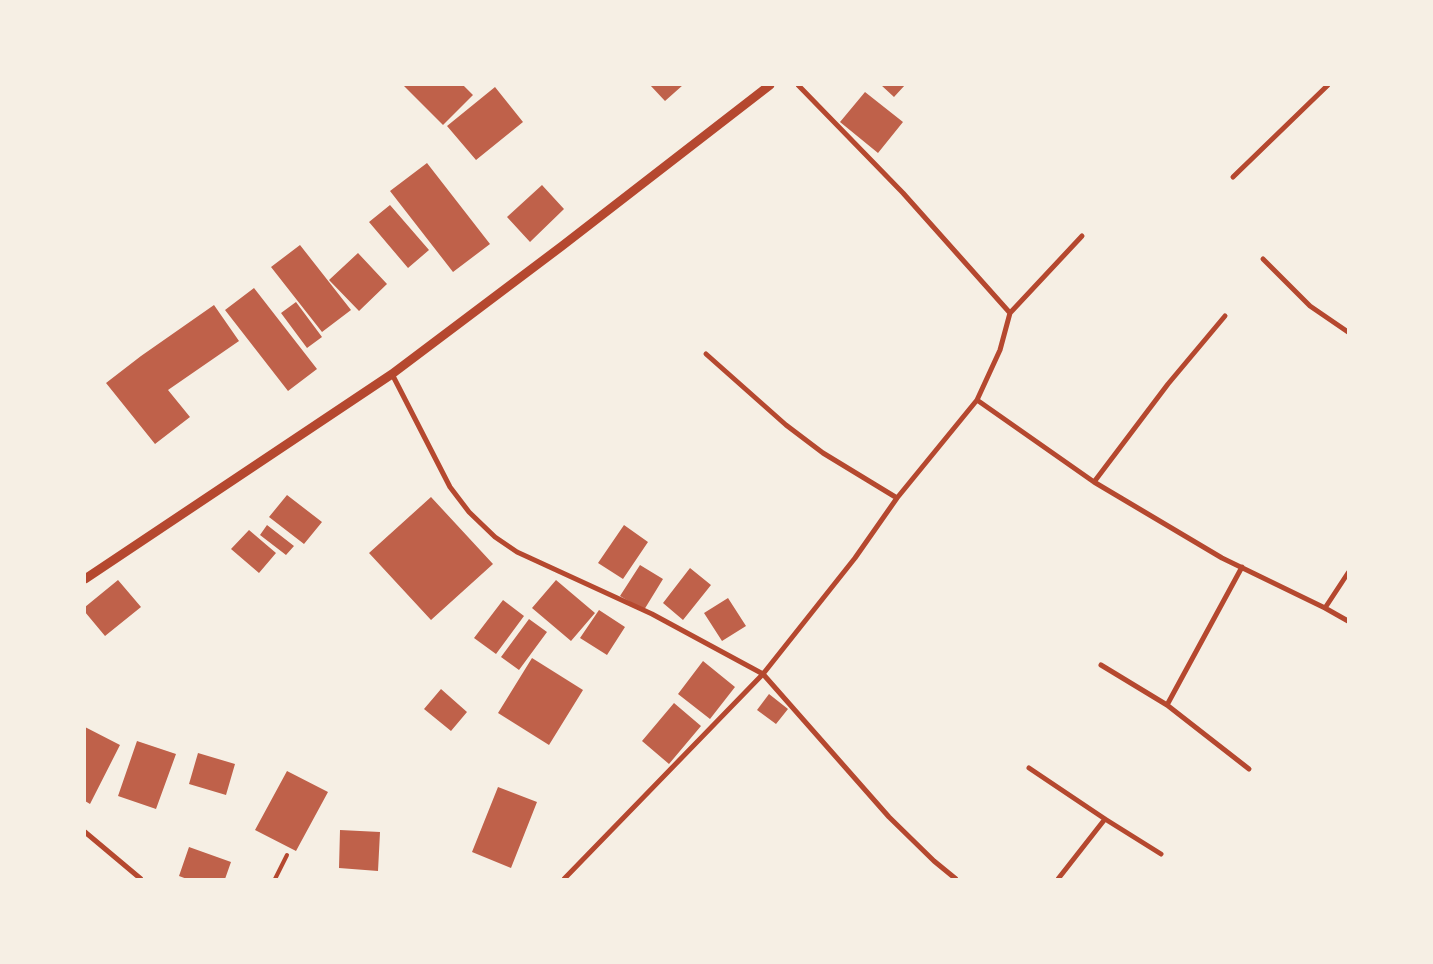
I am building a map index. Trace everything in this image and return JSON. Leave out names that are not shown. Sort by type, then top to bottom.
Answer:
[{"type":"street","points":[[85,579],[392,374],[562,246],[770,85]]},
{"type":"street","points":[[798,85],[903,193],[1010,313]]},
{"type":"street","points":[[1233,177],[1328,85]]},
{"type":"street","points":[[564,879],[763,674],[855,558],[898,498],[977,400],[1000,350],[1010,313],[1082,236]]},
{"type":"street","points":[[1263,259],[1310,306],[1348,332]]},
{"type":"street","points":[[1094,482],[1168,384],[1225,316]]},
{"type":"street","points":[[706,354],[786,425],[815,447],[898,498]]},
{"type":"street","points":[[392,374],[450,487],[469,512],[495,537],[517,552],[652,614],[763,674],[889,817],[956,879]]},
{"type":"street","points":[[977,400],[1094,482],[1222,558],[1326,608],[1348,621]]},
{"type":"street","points":[[1167,705],[1242,568]]},
{"type":"street","points":[[1326,608],[1348,574]]},
{"type":"street","points":[[1101,664],[1167,705],[1249,769]]},
{"type":"street","points":[[1029,768],[1161,854]]},
{"type":"street","points":[[1058,879],[1105,819]]},
{"type":"street","points":[[85,832],[141,879]]},
{"type":"lane","points":[[275,879],[287,855]]},
{"type":"building","points":[[403,85],[463,85],[473,95],[443,125]]},
{"type":"building","points":[[650,85],[683,85],[665,101]]},
{"type":"building","points":[[881,85],[905,85],[894,97]]},
{"type":"building","points":[[495,87],[523,122],[476,160],[447,126]]},
{"type":"building","points":[[865,92],[903,122],[878,153],[840,122]]},
{"type":"building","points":[[427,163],[490,244],[453,272],[390,191]]},
{"type":"building","points":[[542,185],[564,209],[530,242],[507,217]]},
{"type":"building","points":[[390,205],[429,250],[408,268],[369,222]]},
{"type":"building","points":[[300,245],[351,310],[322,332],[271,267]]},
{"type":"building","points":[[358,253],[387,284],[359,311],[329,280]]},
{"type":"building","points":[[254,288],[317,369],[288,391],[225,310]]},
{"type":"building","points":[[296,302],[322,337],[307,348],[281,313]]},
{"type":"building","points":[[214,305],[239,341],[168,390],[190,417],[155,444],[106,383]]},
{"type":"building","points":[[287,495],[322,522],[304,544],[269,517]]},
{"type":"building","points":[[431,497],[493,564],[431,620],[369,553]]},
{"type":"building","points":[[267,525],[294,546],[286,555],[260,535]]},
{"type":"building","points":[[624,525],[648,542],[623,579],[598,563]]},
{"type":"building","points":[[249,530],[276,553],[259,573],[231,549]]},
{"type":"building","points":[[640,565],[663,579],[644,610],[620,596]]},
{"type":"building","points":[[690,568],[711,585],[683,620],[663,603]]},
{"type":"building","points":[[118,580],[141,607],[105,636],[85,612],[85,607]]},
{"type":"building","points":[[556,580],[595,613],[571,641],[532,608]]},
{"type":"building","points":[[728,598],[746,626],[722,641],[704,613]]},
{"type":"building","points":[[503,600],[524,616],[496,654],[474,638]]},
{"type":"building","points":[[599,610],[625,627],[607,655],[580,638]]},
{"type":"building","points":[[529,619],[547,632],[519,670],[501,657]]},
{"type":"building","points":[[532,658],[583,690],[549,745],[498,713]]},
{"type":"building","points":[[703,661],[735,687],[710,719],[678,694]]},
{"type":"building","points":[[441,689],[467,712],[451,731],[424,709]]},
{"type":"building","points":[[769,694],[788,709],[776,724],[757,710]]},
{"type":"building","points":[[674,703],[701,726],[669,764],[642,741]]},
{"type":"building","points":[[85,727],[120,745],[90,804],[85,801]]},
{"type":"building","points":[[137,741],[176,754],[156,809],[118,796]]},
{"type":"building","points":[[198,753],[235,764],[226,795],[189,784]]},
{"type":"building","points":[[287,771],[328,792],[296,851],[255,830]]},
{"type":"building","points":[[498,787],[537,802],[511,868],[472,852]]},
{"type":"building","points":[[340,830],[380,832],[378,871],[339,868]]},
{"type":"building","points":[[189,847],[231,862],[225,879],[187,879],[179,876]]}]
